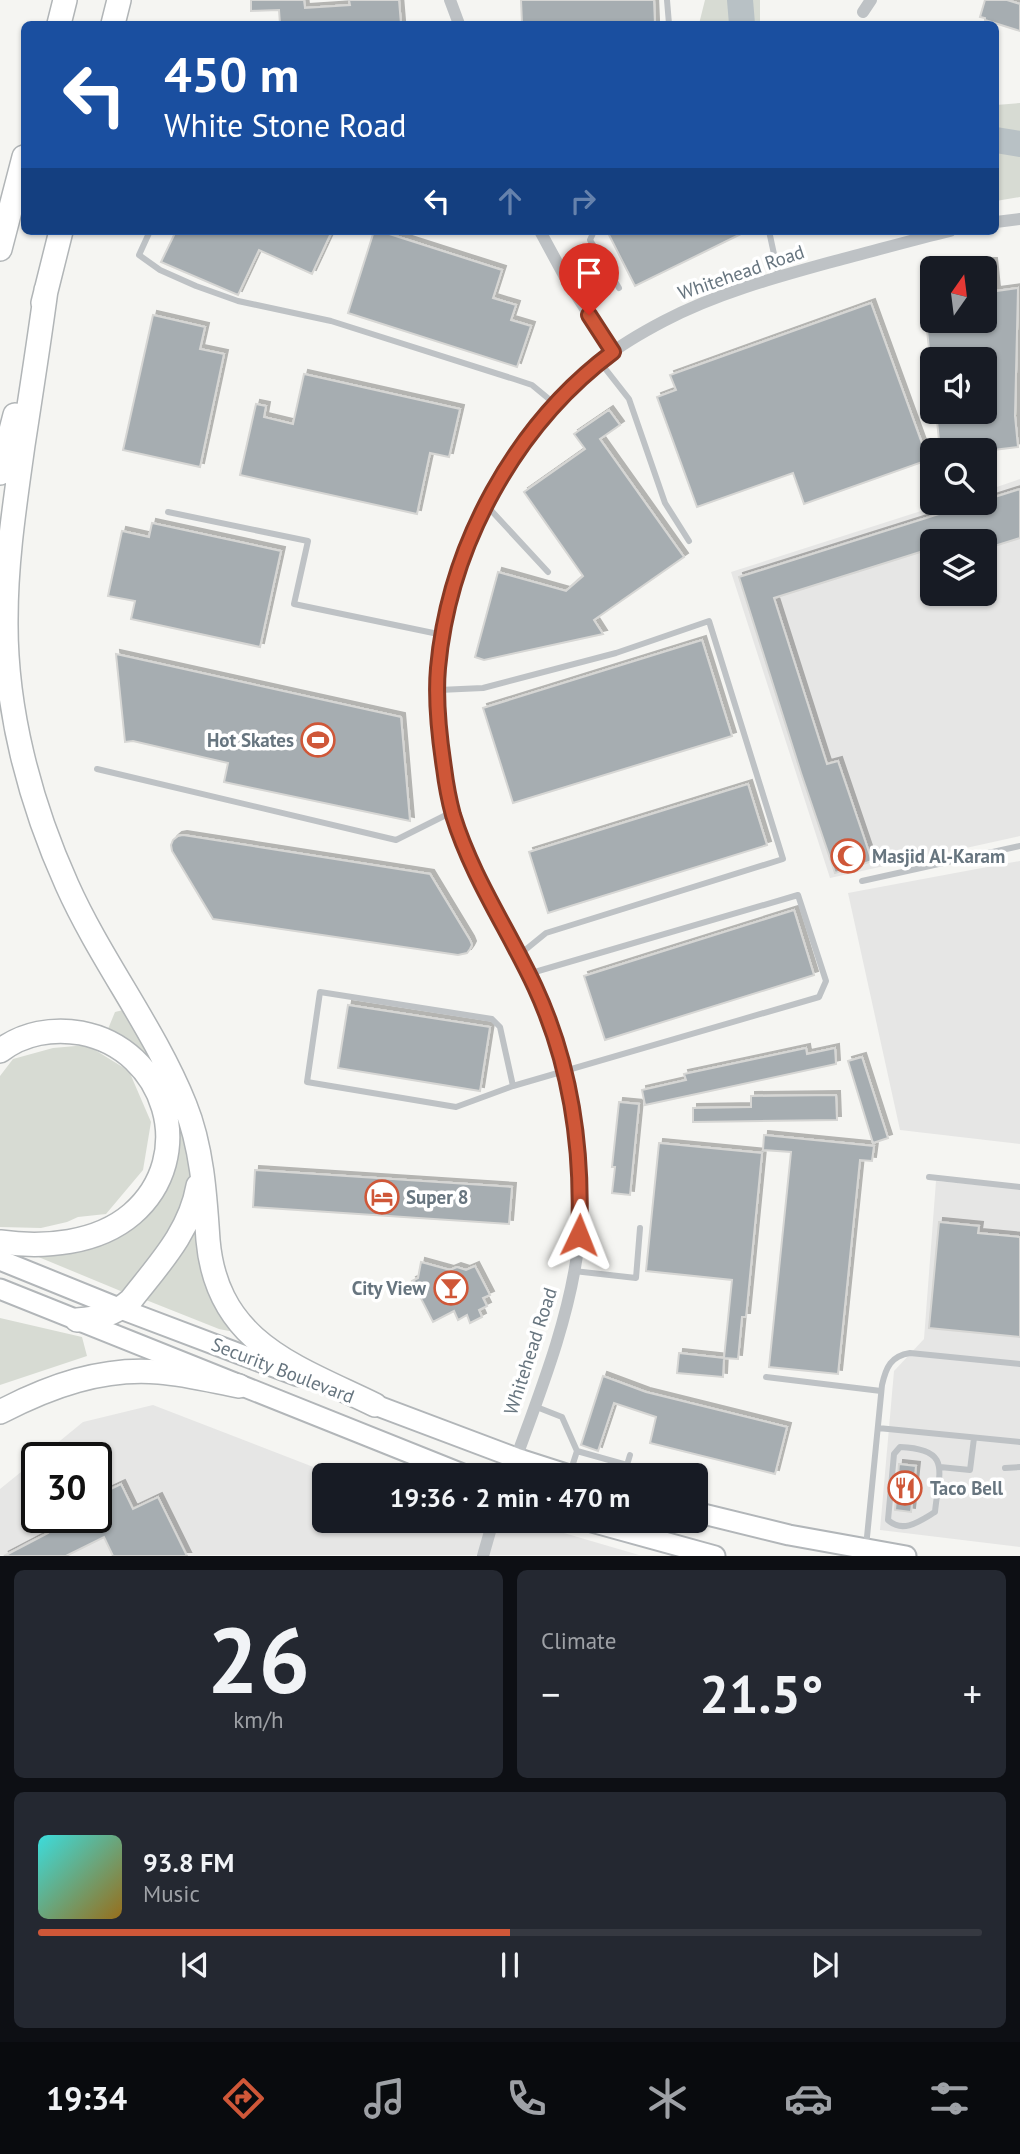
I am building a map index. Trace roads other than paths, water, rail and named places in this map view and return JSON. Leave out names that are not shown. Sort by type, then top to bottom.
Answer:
[{"type":"highway","points":[[60,21],[65,0]]},
{"type":"highway","points":[[114,21],[119,0]]},
{"type":"highway","points":[[0,249],[21,168]]},
{"type":"highway","points":[[0,473],[60,235]]},
{"type":"highway","points":[[46,290],[10,533],[6,621],[8,670],[27,772],[49,843],[68,887],[176,1081],[188,1112],[197,1142],[212,1267],[233,1314],[249,1335],[267,1350],[293,1366],[375,1405]]},
{"type":"highway","points":[[0,1051],[27,1036],[49,1031],[68,1030],[104,1040],[140,1064],[154,1083],[164,1104],[168,1125],[163,1168],[156,1185],[144,1202],[123,1220],[96,1234],[68,1242],[0,1242]]},
{"type":"highway","points":[[77,1320],[102,1318],[121,1309],[131,1300],[181,1234],[196,1199],[201,1172]]},
{"type":"highway","points":[[0,1412],[59,1385],[99,1375],[132,1371],[161,1372],[239,1386]]},
{"type":"main road","name":"Security Boulevard","points":[[0,1260],[375,1405],[504,1463]]},
{"type":"main road","name":"Security Boulevard","points":[[0,1289],[435,1463]]},
{"type":"main road","points":[[708,1515],[789,1535],[906,1556]]},
{"type":"main road","points":[[620,1533],[663,1549],[715,1556]]},
{"type":"street","points":[[450,0],[458,21]]},
{"type":"street","points":[[863,12],[872,0]]},
{"type":"street","points":[[999,222],[1020,219]]},
{"type":"street","points":[[542,235],[566,279],[613,352]]},
{"type":"street","name":"Whitehead Road","points":[[514,1463],[558,1338],[574,1271],[579,1235],[580,1176],[576,1130],[565,1072],[547,1016],[519,955],[482,888],[452,813],[440,748],[437,690],[443,635],[464,553],[486,505],[517,454],[555,404],[613,352],[665,320],[779,276],[935,235]]},
{"type":"street","points":[[484,1556],[490,1533]]},
{"type":"lane","points":[[667,0],[669,21]]},
{"type":"lane","points":[[148,235],[139,255],[160,270],[196,286],[238,301],[331,321],[514,379],[532,385],[555,404]]},
{"type":"lane","points":[[592,235],[590,240],[620,288]]},
{"type":"lane","points":[[770,235],[779,276]]},
{"type":"lane","points":[[566,279],[598,254]]},
{"type":"lane","points":[[600,362],[629,399],[665,503],[689,541]]},
{"type":"lane","points":[[486,505],[548,572]]},
{"type":"lane","points":[[168,512],[308,541],[294,604],[443,635]]},
{"type":"lane","points":[[437,690],[483,688],[616,653],[709,621],[783,859],[546,933],[519,955]]},
{"type":"lane","points":[[97,769],[396,840],[452,813]]},
{"type":"lane","points":[[862,881],[1020,845]]},
{"type":"lane","points":[[513,1086],[500,1027],[492,1018],[320,992],[307,1082],[456,1107],[513,1086],[819,997],[826,981],[797,895],[528,974]]},
{"type":"lane","points":[[929,1177],[1020,1187]]},
{"type":"lane","points":[[574,1271],[636,1278],[640,1228]]},
{"type":"lane","points":[[866,1549],[881,1391],[884,1373],[898,1355],[910,1353],[1020,1364]]},
{"type":"lane","points":[[766,1377],[881,1391]]},
{"type":"lane","points":[[534,1406],[562,1417],[577,1451],[573,1463]]},
{"type":"lane","points":[[878,1428],[1020,1442]]},
{"type":"lane","points":[[940,1467],[970,1470],[974,1437]]},
{"type":"lane","points":[[900,1447],[924,1449],[933,1453],[940,1467],[935,1512],[915,1524],[901,1527],[893,1525],[888,1520],[894,1454],[900,1447]]},
{"type":"lane","points":[[577,1451],[620,1463]]},
{"type":"lane","points":[[628,1463],[630,1455]]},
{"type":"lane","points":[[1005,1468],[1020,1466]]},
{"type":"waterway","points":[[740,0],[742,21]]},
{"type":"waterway","points":[[999,140],[1020,144]]},
{"type":"place","name":"Hot Skates","points":[[318,740]]},
{"type":"place","name":"Masjid Al-Karam","points":[[848,856]]},
{"type":"place","name":"Super 8","points":[[382,1197]]},
{"type":"place","name":"City View","points":[[451,1288]]},
{"type":"place","name":"Taco Bell","points":[[905,1488]]}]
